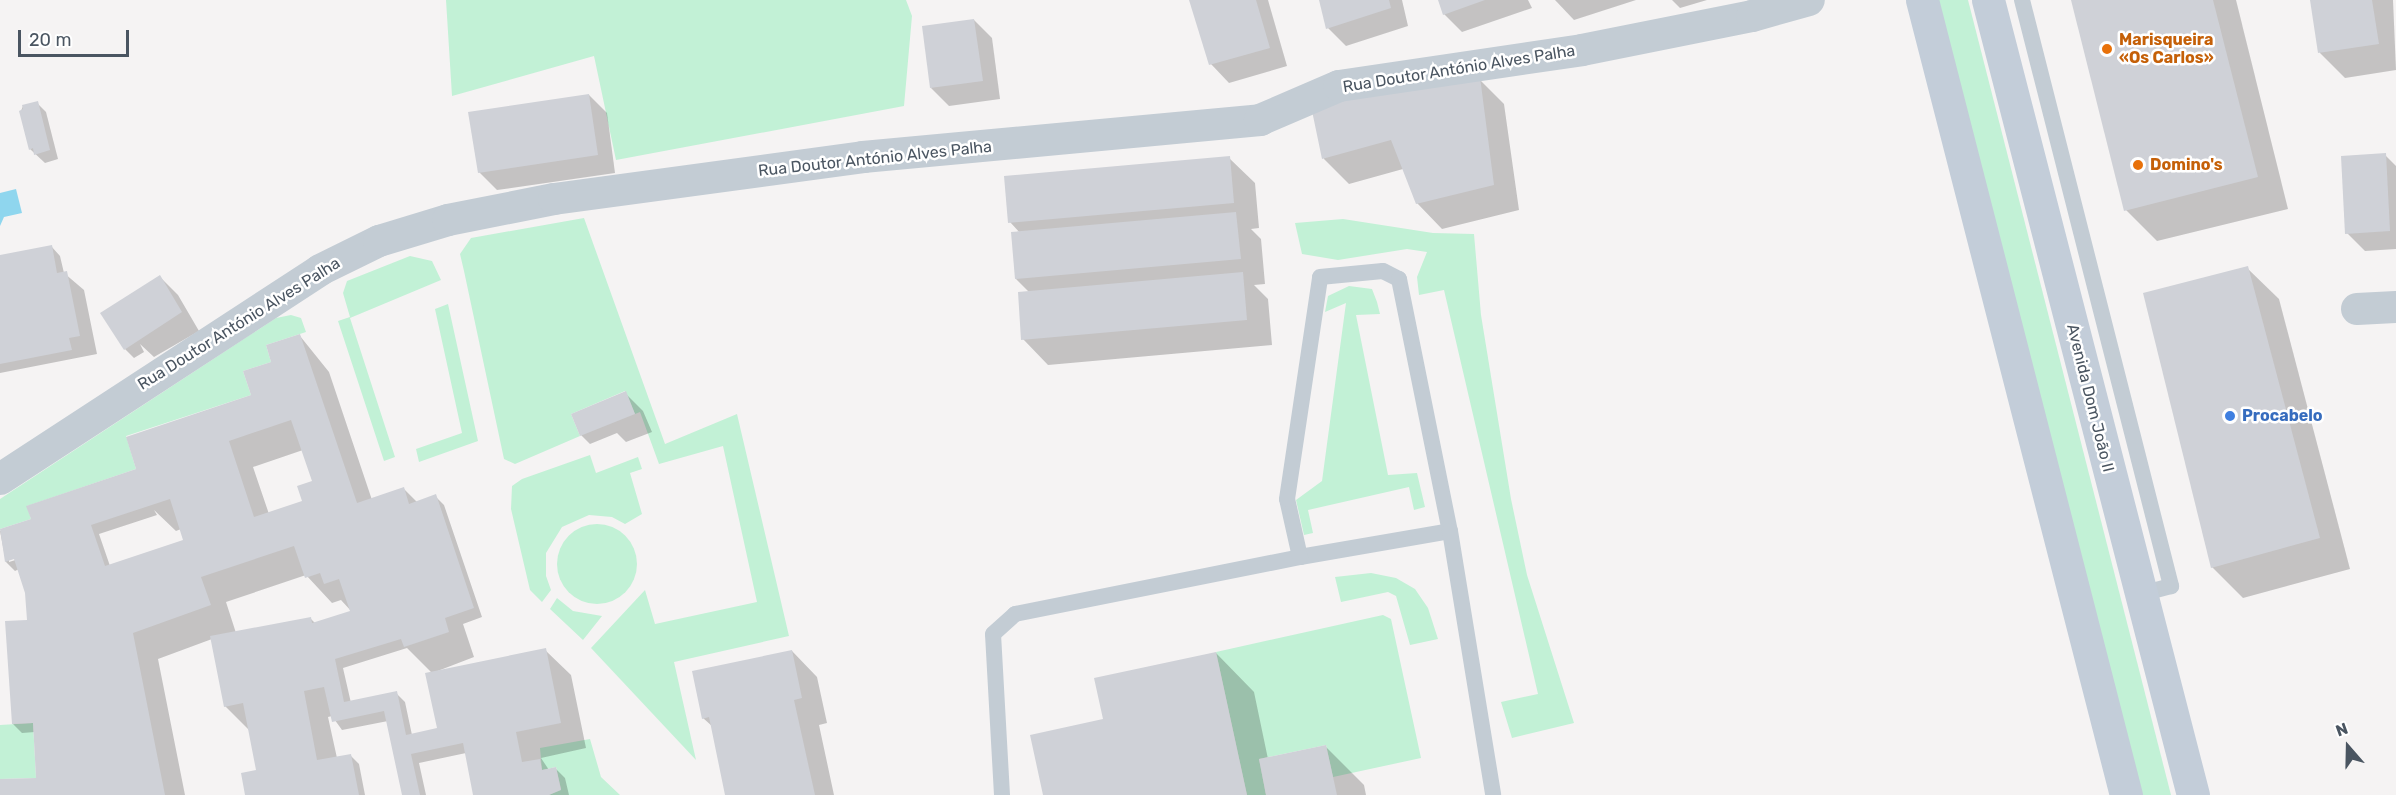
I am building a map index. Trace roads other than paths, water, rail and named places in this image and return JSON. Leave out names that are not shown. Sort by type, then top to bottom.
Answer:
[{"type":"main road","points":[[1922,0],[2126,795]]},
{"type":"main road","name":"Avenida Dom João II","points":[[1988,0],[2193,795]]},
{"type":"street","name":"Rua Doutor António Alves Palha","points":[[0,479],[320,270],[380,241],[448,220],[554,199],[863,157],[1260,120],[1339,86],[1582,50],[1752,16],[1809,0]]},
{"type":"street","points":[[2357,309],[2396,307]]},
{"type":"lane","points":[[2022,0],[2171,586],[2141,594]]},
{"type":"lane","points":[[2043,212],[2074,204]]},
{"type":"lane","points":[[1300,557],[1287,499],[1320,277],[1383,272],[1399,279],[1450,531],[1494,795]]},
{"type":"lane","points":[[1002,795],[993,634],[1015,614],[1300,557],[1450,531]]},
{"type":"water","points":[[16,189],[22,213],[4,217],[0,226],[0,193]]},
{"type":"place","name":"Marisqueira «Os Carlos»","points":[[2107,49]]},
{"type":"place","name":"Domino's","points":[[2138,165]]},
{"type":"place","name":"Procabelo","points":[[2230,416]]}]
